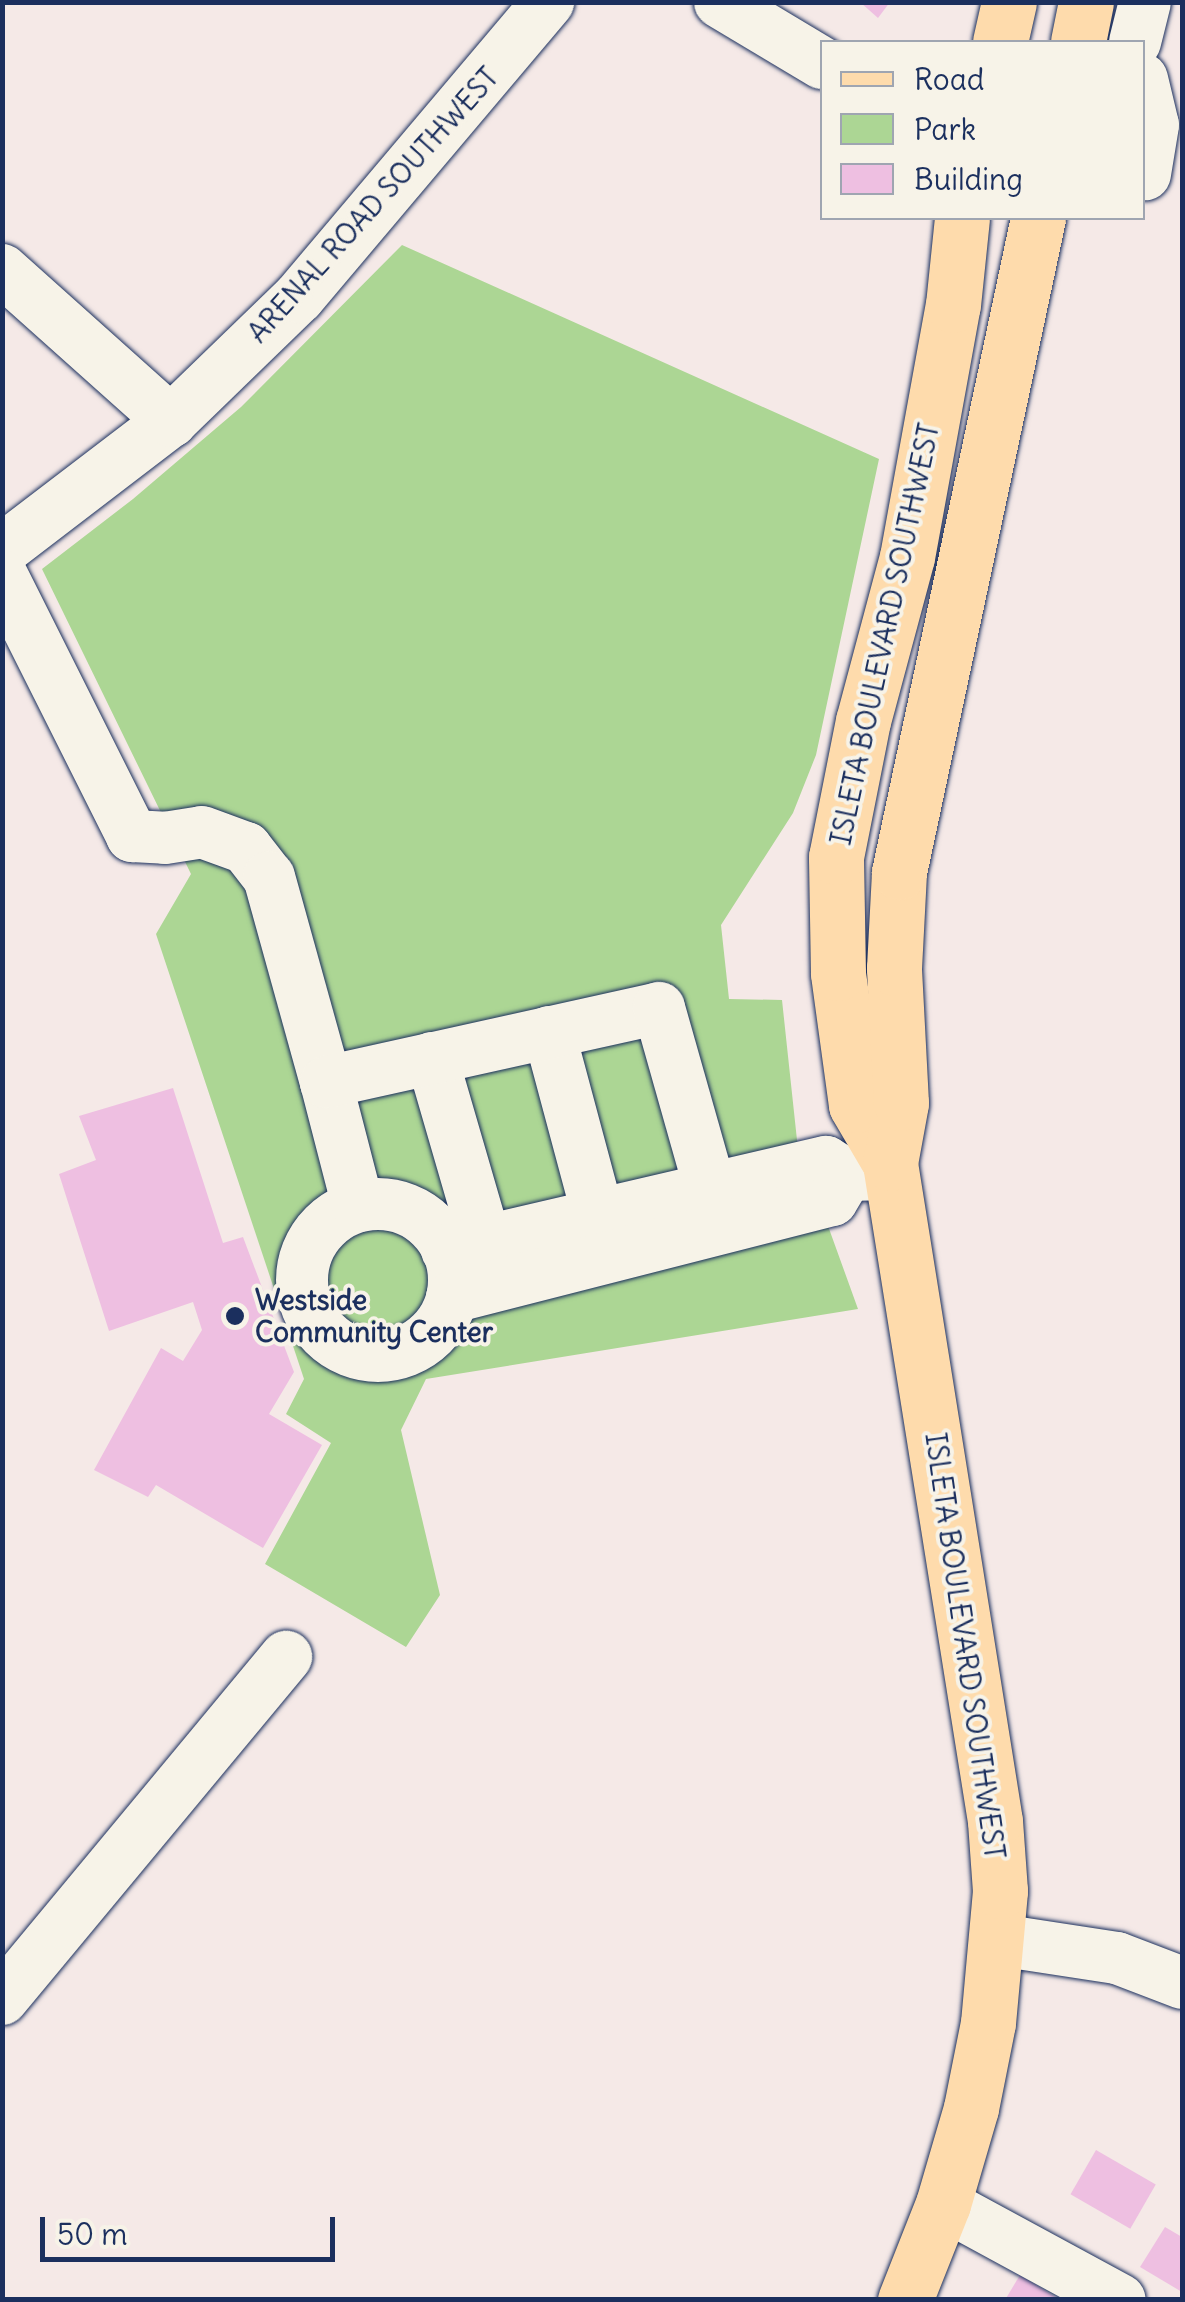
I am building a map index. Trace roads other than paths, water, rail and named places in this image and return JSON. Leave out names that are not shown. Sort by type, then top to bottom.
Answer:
[{"type":"main road","points":[[1000,40],[1009,2]]},
{"type":"main road","points":[[1078,40],[1086,2]]},
{"type":"main road","name":"ISLETA BOULEVARD SOUTHWEST","points":[[906,2300],[943,2204],[971,2108],[999,1940],[995,1821],[876,1170],[856,1105],[838,974],[836,857],[863,721],[907,557],[952,305],[962,220]]},
{"type":"main road","name":"ISLETA BOULEVARD SOUTHWEST","points":[[876,1170],[901,1103],[894,968],[899,872],[1038,220]]},
{"type":"street","name":"ARENAL ROAD SOUTHWEST","points":[[2,550],[171,421],[299,297],[548,2]]},
{"type":"street","points":[[720,2],[820,62]]},
{"type":"street","points":[[1136,40],[1145,2]]},
{"type":"street","points":[[1145,93],[1157,176]]},
{"type":"street","points":[[2,270],[171,421]]},
{"type":"street","points":[[2,576],[132,836],[202,832],[246,848],[270,877],[358,1206]]},
{"type":"street","points":[[326,1082],[659,1008],[710,1188]]},
{"type":"street","points":[[549,1032],[603,1236]]},
{"type":"street","points":[[432,1058],[461,1262],[445,1316],[429,1336],[408,1350],[384,1357],[358,1354],[326,1336],[305,1305],[301,1280],[305,1256],[317,1233],[336,1216],[358,1206],[384,1204],[408,1210],[429,1223],[461,1262]]},
{"type":"street","points":[[603,1236],[710,1188],[826,1162],[876,1170]]},
{"type":"street","points":[[461,1262],[832,1200],[876,1170]]},
{"type":"street","points":[[2,1998],[286,1657]]},
{"type":"street","points":[[999,1940],[1117,1958],[1182,1983]]},
{"type":"street","points":[[943,2204],[1120,2300]]},
{"type":"place","name":"Westside Community Center","points":[[235,1316]]}]
